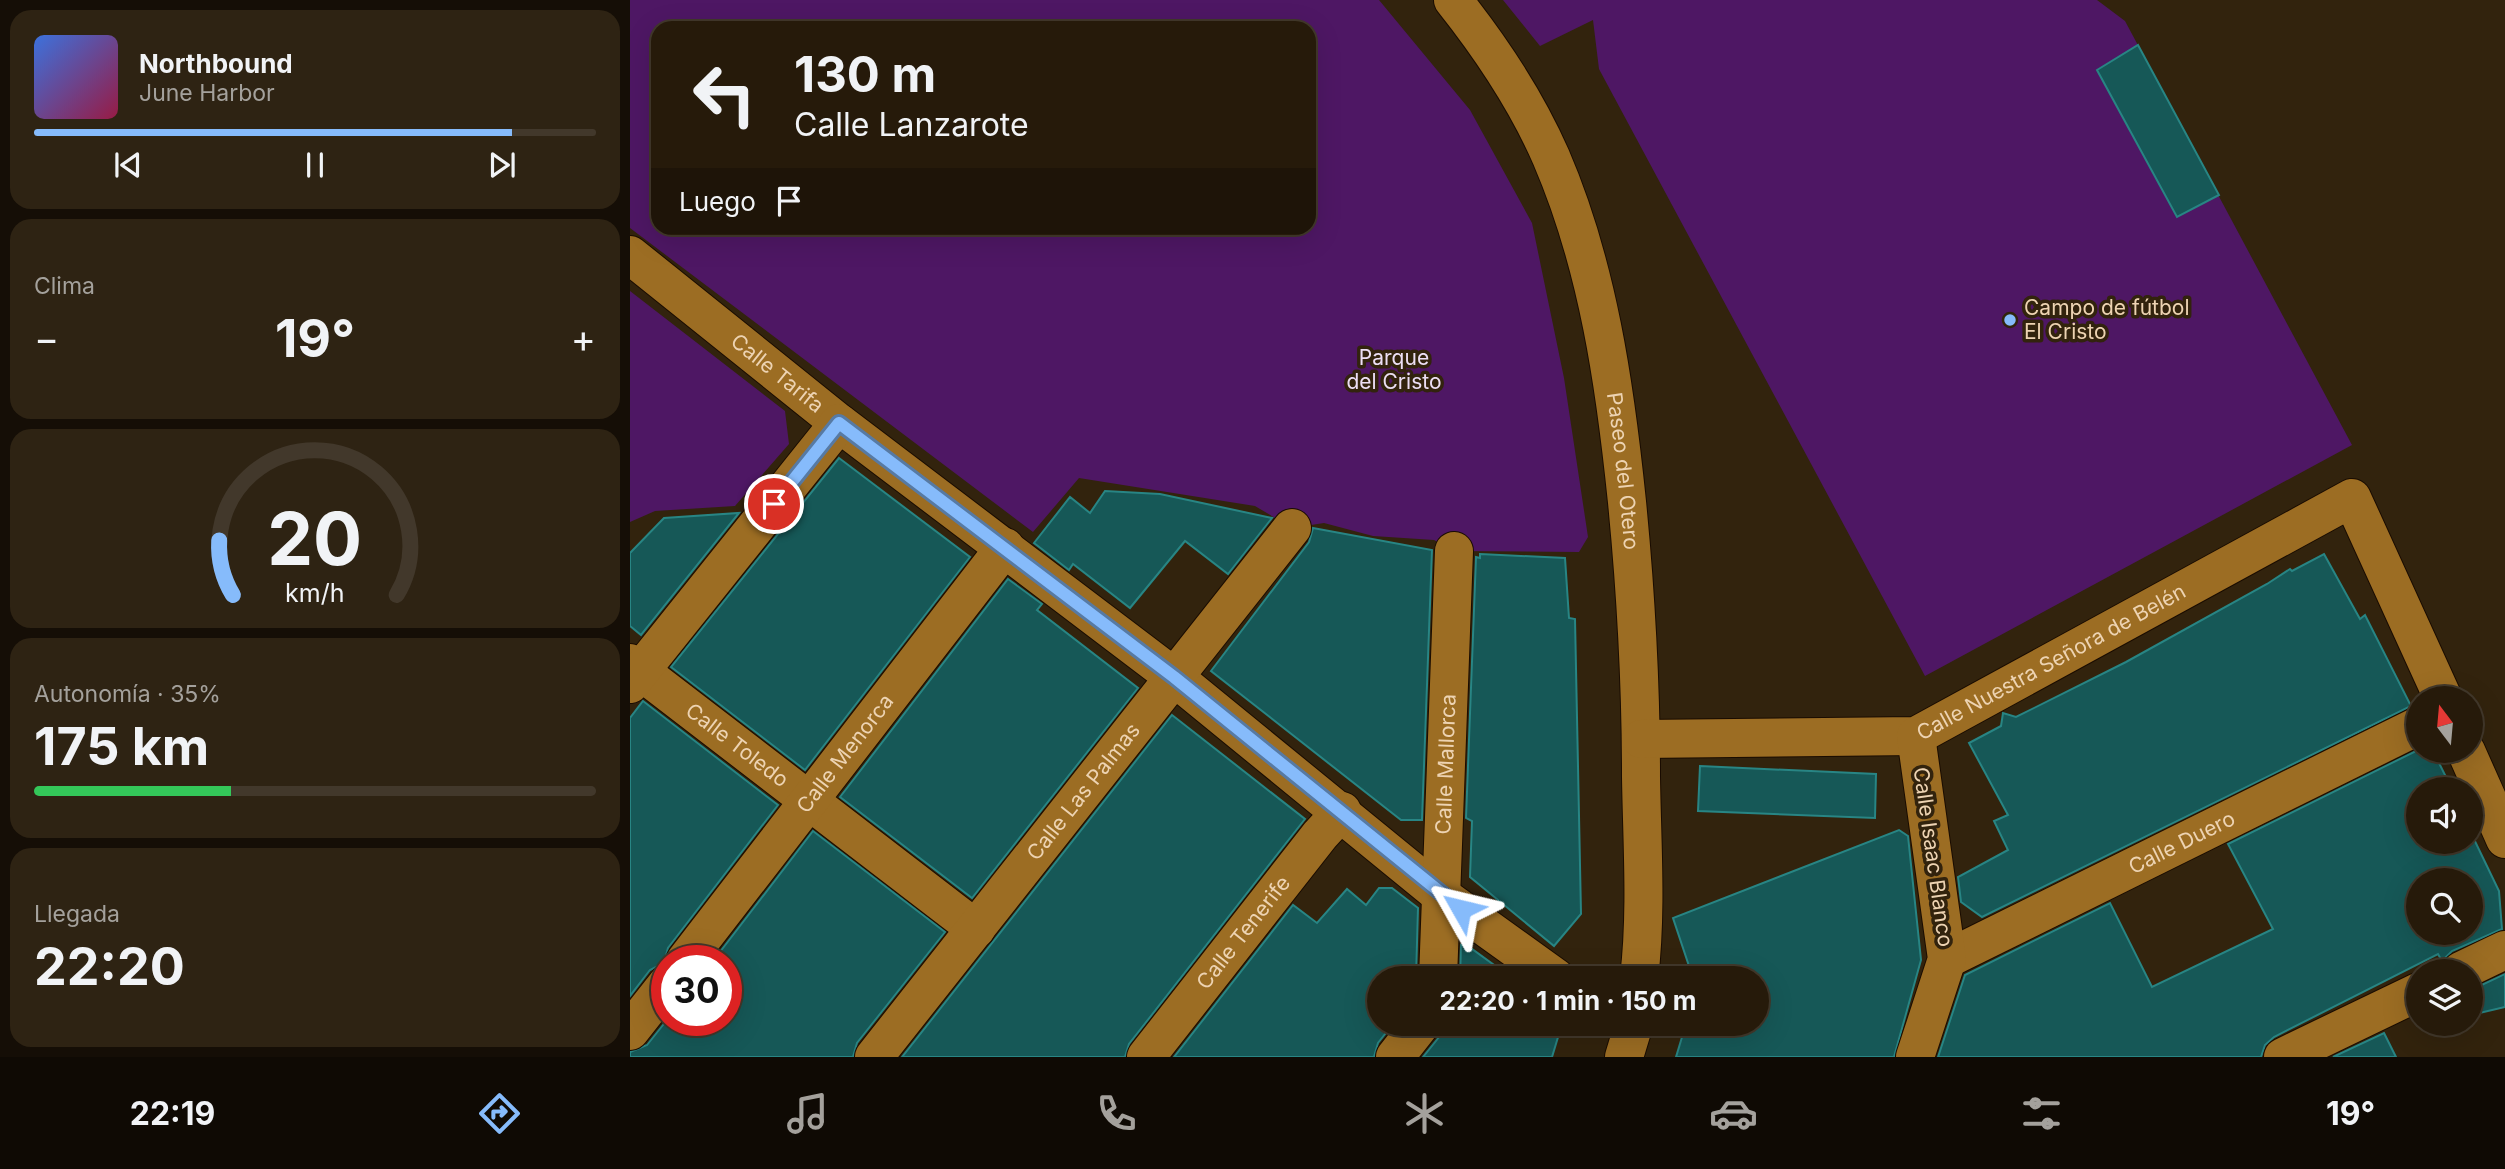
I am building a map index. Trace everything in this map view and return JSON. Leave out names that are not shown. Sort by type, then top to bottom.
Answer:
[{"type":"street","name":"Paseo del Otero","points":[[1453,0],[1487,42],[1518,92],[1551,158],[1586,256],[1606,346],[1622,456],[1639,628],[1639,966]]},
{"type":"street","name":"Calle Tarifa","points":[[630,254],[839,423],[1174,677],[1342,811],[1442,896],[1539,966]]},
{"type":"street","points":[[633,673],[839,423]]},
{"type":"street","name":"Calle Nuestra Señora de Belén","points":[[1641,739],[1916,736],[2352,498],[2438,686]]},
{"type":"street","name":"Calle Las Palmas","points":[[874,1057],[1292,528]]},
{"type":"street","name":"Calle Menorca","points":[[698,945],[1005,547]]},
{"type":"street","name":"Calle Mallorca","points":[[1439,966],[1454,551]]},
{"type":"street","name":"Calle Toledo","points":[[633,673],[810,802],[976,929]]},
{"type":"street","name":"Calle Duero","points":[[1947,959],[2406,732]]},
{"type":"street","name":"Calle Isaac Blanco","points":[[1915,1057],[1947,959],[1916,736]]},
{"type":"street","points":[[2471,763],[2505,839]]},
{"type":"street","name":"Calle Tenerife","points":[[1146,1057],[1320,835],[1342,811]]},
{"type":"street","points":[[2483,960],[2505,950]]},
{"type":"street","points":[[2283,1057],[2406,998]]},
{"type":"street","points":[[630,1031],[651,1004]]},
{"type":"street","points":[[1395,1057],[1412,1036]]},
{"type":"green space","name":"Parque del Cristo","points":[[630,0],[1379,0],[1470,110],[1532,223],[1564,378],[1588,537],[1579,552],[1454,551],[1434,540],[1373,536],[1324,523],[1292,528],[1255,506],[1079,478],[1033,532],[630,228]]},
{"type":"green space","name":"Campo de fútbol El Cristo","points":[[1503,0],[2097,0],[2125,21],[2352,445],[1925,676],[1599,69],[1593,20],[1540,46]]},
{"type":"green space","points":[[630,291],[785,411],[789,444],[735,506],[655,511],[630,522]]},
{"type":"building","points":[[2138,45],[2219,195],[2177,217],[2097,70]]},
{"type":"building","points":[[839,458],[970,557],[805,770],[671,667]]},
{"type":"building","points":[[1105,491],[1160,494],[1272,518],[1228,574],[1185,541],[1130,608],[1073,564],[1069,570],[1034,543],[1070,497],[1090,513]]},
{"type":"building","points":[[739,513],[641,635],[630,626],[630,553],[664,518]]},
{"type":"building","points":[[1313,528],[1432,550],[1422,820],[1401,820],[1211,671],[1309,542]]},
{"type":"building","points":[[1480,554],[1565,558],[1569,618],[1575,619],[1581,914],[1554,946],[1470,877],[1472,821],[1466,818],[1476,557],[1480,558]]},
{"type":"building","points":[[2324,554],[2360,619],[2365,615],[2406,696],[2406,708],[1982,917],[1961,902],[1958,877],[2008,850],[1994,821],[2008,815],[1969,743],[2001,726],[2003,713],[2016,717],[2126,662],[2290,569],[2292,571]]},
{"type":"building","points":[[1008,579],[1042,604],[1037,610],[1138,688],[972,898],[840,797]]},
{"type":"building","points":[[643,701],[778,805],[670,945],[651,945],[651,970],[630,996],[630,718]]},
{"type":"building","points":[[1172,715],[1305,819],[1129,1044],[1125,1057],[902,1057]]},
{"type":"building","points":[[2406,756],[2406,763],[2439,763],[2446,777],[2406,777],[2406,854],[2481,854],[2499,891],[2502,929],[2483,937],[2483,868],[2406,868],[2406,945],[2466,945],[2452,951],[2444,959],[2438,954],[2428,959],[2406,959],[2406,970],[2274,1037],[2265,1045],[2261,1057],[1938,1057],[1965,975],[2110,903],[2152,987],[2273,929],[2228,844]]},
{"type":"building","points":[[1700,766],[1876,774],[1875,818],[1698,811]]},
{"type":"building","points":[[1899,830],[1908,836],[1921,960],[1894,1057],[1676,1057],[1682,1036],[1769,1036],[1769,966],[1689,966],[1673,918]]},
{"type":"building","points":[[813,831],[945,932],[857,1043],[853,1057],[630,1057],[630,1052],[647,1045],[654,1036],[742,1036],[742,945],[725,945]]},
{"type":"building","points":[[1379,888],[1392,888],[1418,908],[1416,966],[1367,966],[1367,1036],[1384,1036],[1378,1043],[1374,1057],[1174,1057],[1293,905],[1317,923],[1347,889],[1366,905]]},
{"type":"building","points":[[1461,945],[1472,949],[1495,966],[1460,966]]},
{"type":"building","points":[[2505,974],[2505,1007],[2483,1012],[2483,984]]},
{"type":"building","points":[[2384,1033],[2396,1057],[2333,1057]]},
{"type":"building","points":[[1558,1036],[1552,1057],[1423,1057],[1439,1037]]},
{"type":"place","name":"Campo de fútbol El Cristo","points":[[2010,320]]},
{"type":"route","points":[[774,504],[839,423],[1174,677],[1461,909]]}]
